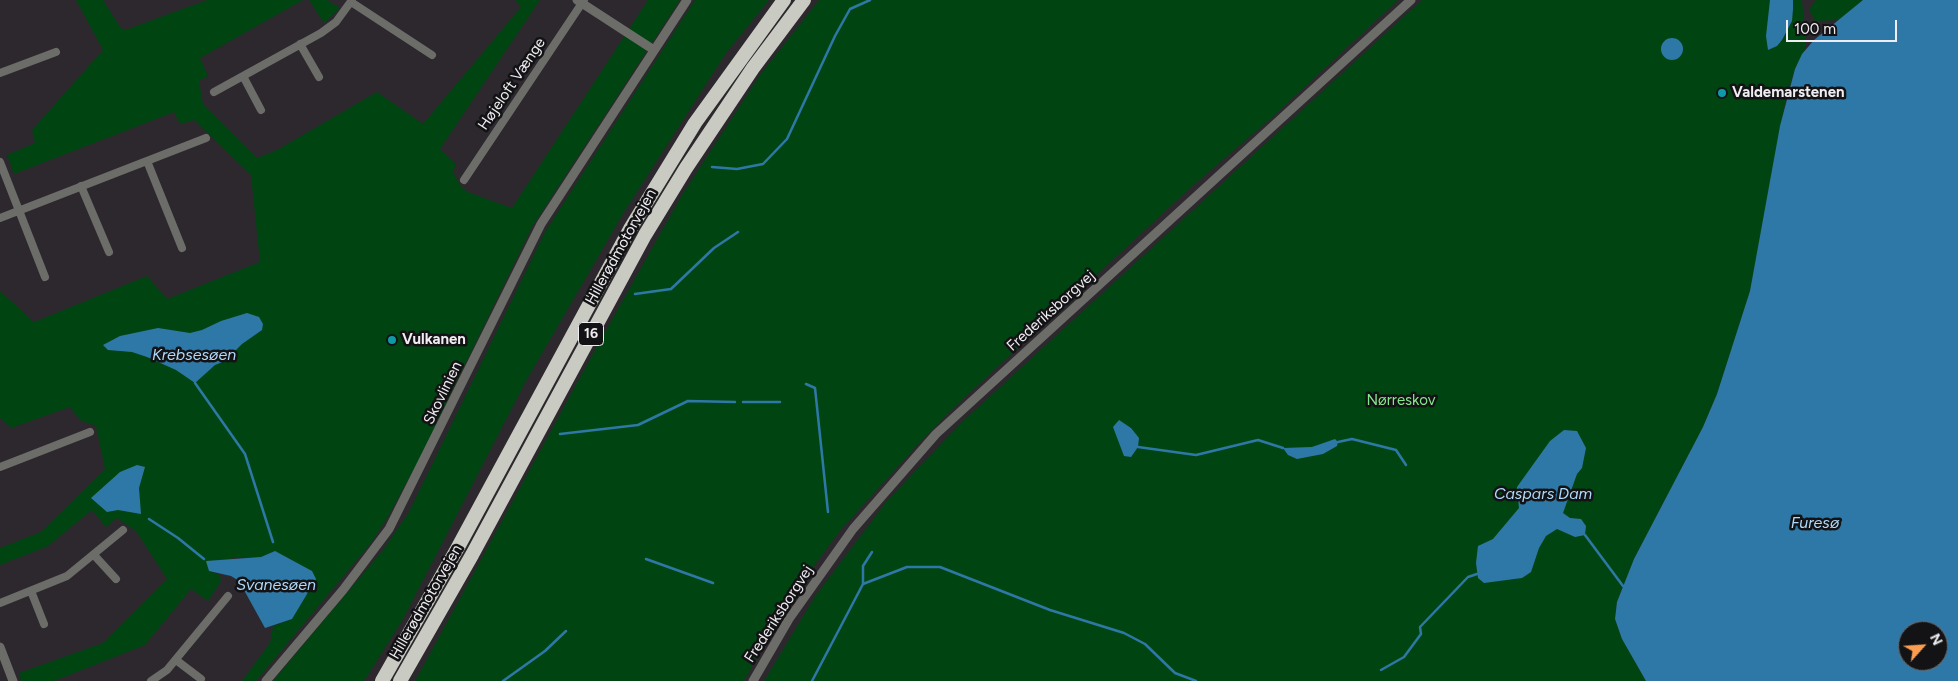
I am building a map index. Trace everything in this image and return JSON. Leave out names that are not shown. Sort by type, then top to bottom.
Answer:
[{"type":"highway","name":"Hillerødmotorvejen","points":[[382,681],[457,549],[630,229],[695,122],[784,0]]},
{"type":"highway","name":"Hillerødmotorvejen","points":[[400,681],[467,563],[645,235],[686,168],[753,68],[804,0]]},
{"type":"street","name":"Skovlinien","points":[[266,681],[348,583],[389,529],[541,224],[687,0]]},
{"type":"street","name":"Frederiksborgvej","points":[[753,681],[789,619],[853,530],[936,434],[1411,0]]},
{"type":"street","points":[[214,92],[336,22],[352,1],[432,54]]},
{"type":"street","name":"Højeloft Vænge","points":[[464,180],[581,1],[654,50]]},
{"type":"street","points":[[300,44],[319,77]]},
{"type":"street","points":[[0,73],[56,52]]},
{"type":"street","points":[[243,76],[261,110]]},
{"type":"street","points":[[0,218],[206,138]]},
{"type":"street","points":[[147,160],[182,248]]},
{"type":"street","points":[[0,162],[45,276]]},
{"type":"street","points":[[80,186],[109,252]]},
{"type":"street","points":[[0,467],[90,432]]},
{"type":"street","points":[[0,603],[67,576],[123,530]]},
{"type":"street","points":[[94,555],[116,579]]},
{"type":"street","points":[[31,591],[44,624]]},
{"type":"street","points":[[151,681],[167,670],[228,596]]},
{"type":"street","points":[[0,647],[13,681]]},
{"type":"street","points":[[176,660],[201,680]]},
{"type":"green space","points":[[76,0],[103,0],[120,27],[125,30],[207,0],[303,0],[200,58],[208,76],[199,81],[203,104],[257,158],[277,150],[377,92],[423,124],[521,7],[515,0],[540,0],[440,149],[456,164],[453,172],[461,187],[470,193],[512,208],[648,0],[680,0],[532,227],[417,463],[389,515],[371,543],[256,681],[242,681],[270,643],[273,626],[292,619],[275,551],[261,557],[239,557],[214,562],[209,571],[220,575],[221,581],[208,601],[191,589],[145,645],[54,681],[21,681],[19,673],[103,643],[167,579],[136,531],[117,518],[106,527],[92,510],[48,546],[0,565],[0,548],[41,532],[105,469],[96,426],[80,420],[70,407],[11,428],[0,418],[0,291],[34,322],[147,276],[167,299],[260,262],[251,175],[194,120],[180,124],[174,112],[14,174],[7,155],[35,143],[32,130],[103,50]]},
{"type":"green space","points":[[309,0],[327,0],[340,8],[324,23]]},
{"type":"green space","points":[[695,0],[769,0],[726,53],[624,212],[526,381],[403,619],[364,681],[273,681],[383,550],[409,512],[545,232]]},
{"type":"green space","points":[[819,0],[1398,0],[1268,121],[1190,188],[949,412],[920,442],[839,532],[791,597],[744,681],[415,681],[596,348],[682,195],[760,75]]},
{"type":"green space","name":"Nørreskov","points":[[1422,0],[1802,0],[1806,47],[1795,69],[1786,98],[1750,291],[1717,394],[1703,427],[1634,559],[1617,602],[1615,619],[1622,639],[1646,681],[764,681],[816,595],[887,501],[961,423]]},
{"type":"green space","points":[[1816,0],[1863,0],[1840,20],[1815,21],[1809,9]]},
{"type":"water","points":[[1770,0],[1793,0],[1793,9],[1792,21],[1782,40],[1777,46],[1768,50],[1766,36]]},
{"type":"water","name":"Furesø","points":[[1863,0],[1958,0],[1958,681],[1646,681],[1622,639],[1615,619],[1617,602],[1634,559],[1703,427],[1717,394],[1750,291],[1780,126],[1795,69],[1802,54],[1814,40]]},
{"type":"water","points":[[1672,38],[1680,41],[1683,49],[1680,57],[1672,60],[1664,57],[1661,49],[1664,41]]},
{"type":"water","name":"Krebsesøen","points":[[247,313],[259,317],[263,324],[262,330],[242,344],[225,361],[215,365],[195,383],[176,370],[147,357],[132,352],[108,350],[103,345],[120,336],[158,328],[190,333]]},
{"type":"water","points":[[1119,420],[1131,428],[1139,438],[1138,447],[1131,457],[1124,456],[1113,427]]},
{"type":"water","name":"Caspars Dam","points":[[1564,430],[1577,431],[1586,448],[1582,468],[1577,474],[1563,513],[1570,518],[1581,519],[1586,526],[1585,535],[1575,537],[1557,529],[1546,536],[1539,548],[1531,572],[1522,578],[1484,583],[1478,578],[1476,563],[1478,546],[1493,539],[1519,508],[1517,487],[1550,441]]},
{"type":"water","points":[[1335,439],[1338,442],[1337,446],[1323,454],[1297,459],[1288,455],[1283,448],[1312,447]]},
{"type":"water","points":[[137,465],[145,467],[139,488],[141,514],[118,510],[107,512],[91,498],[120,472]]},
{"type":"water","name":"Svanesøen","points":[[275,551],[312,571],[316,579],[292,619],[265,628],[239,581],[231,576],[209,571],[206,561],[261,557]]},
{"type":"waterway","points":[[712,167],[737,169],[763,164],[787,139],[835,36],[850,9],[870,0]]},
{"type":"waterway","points":[[635,294],[671,289],[714,248],[738,232]]},
{"type":"waterway","points":[[195,383],[245,454],[273,542]]},
{"type":"waterway","points":[[806,384],[815,388],[828,512]]},
{"type":"waterway","points":[[560,434],[638,425],[688,401],[735,402]]},
{"type":"waterway","points":[[743,402],[780,402]]},
{"type":"waterway","points":[[1338,442],[1352,439],[1396,450],[1406,465]]},
{"type":"waterway","points":[[1138,447],[1196,455],[1258,440],[1283,448]]},
{"type":"waterway","points":[[149,519],[178,538],[204,559]]},
{"type":"waterway","points":[[1585,535],[1623,586]]},
{"type":"waterway","points":[[872,552],[863,566],[863,584],[907,567],[940,567],[1050,610],[1124,633],[1145,644],[1175,673],[1196,681]]},
{"type":"waterway","points":[[646,559],[713,583]]},
{"type":"waterway","points":[[1381,670],[1404,657],[1421,634],[1420,627],[1468,577],[1477,574]]},
{"type":"waterway","points":[[812,681],[863,584]]},
{"type":"waterway","points":[[503,681],[545,651],[566,631]]},
{"type":"place","name":"Valdemarstenen","points":[[1722,93]]},
{"type":"place","name":"Vulkanen","points":[[392,340]]}]
